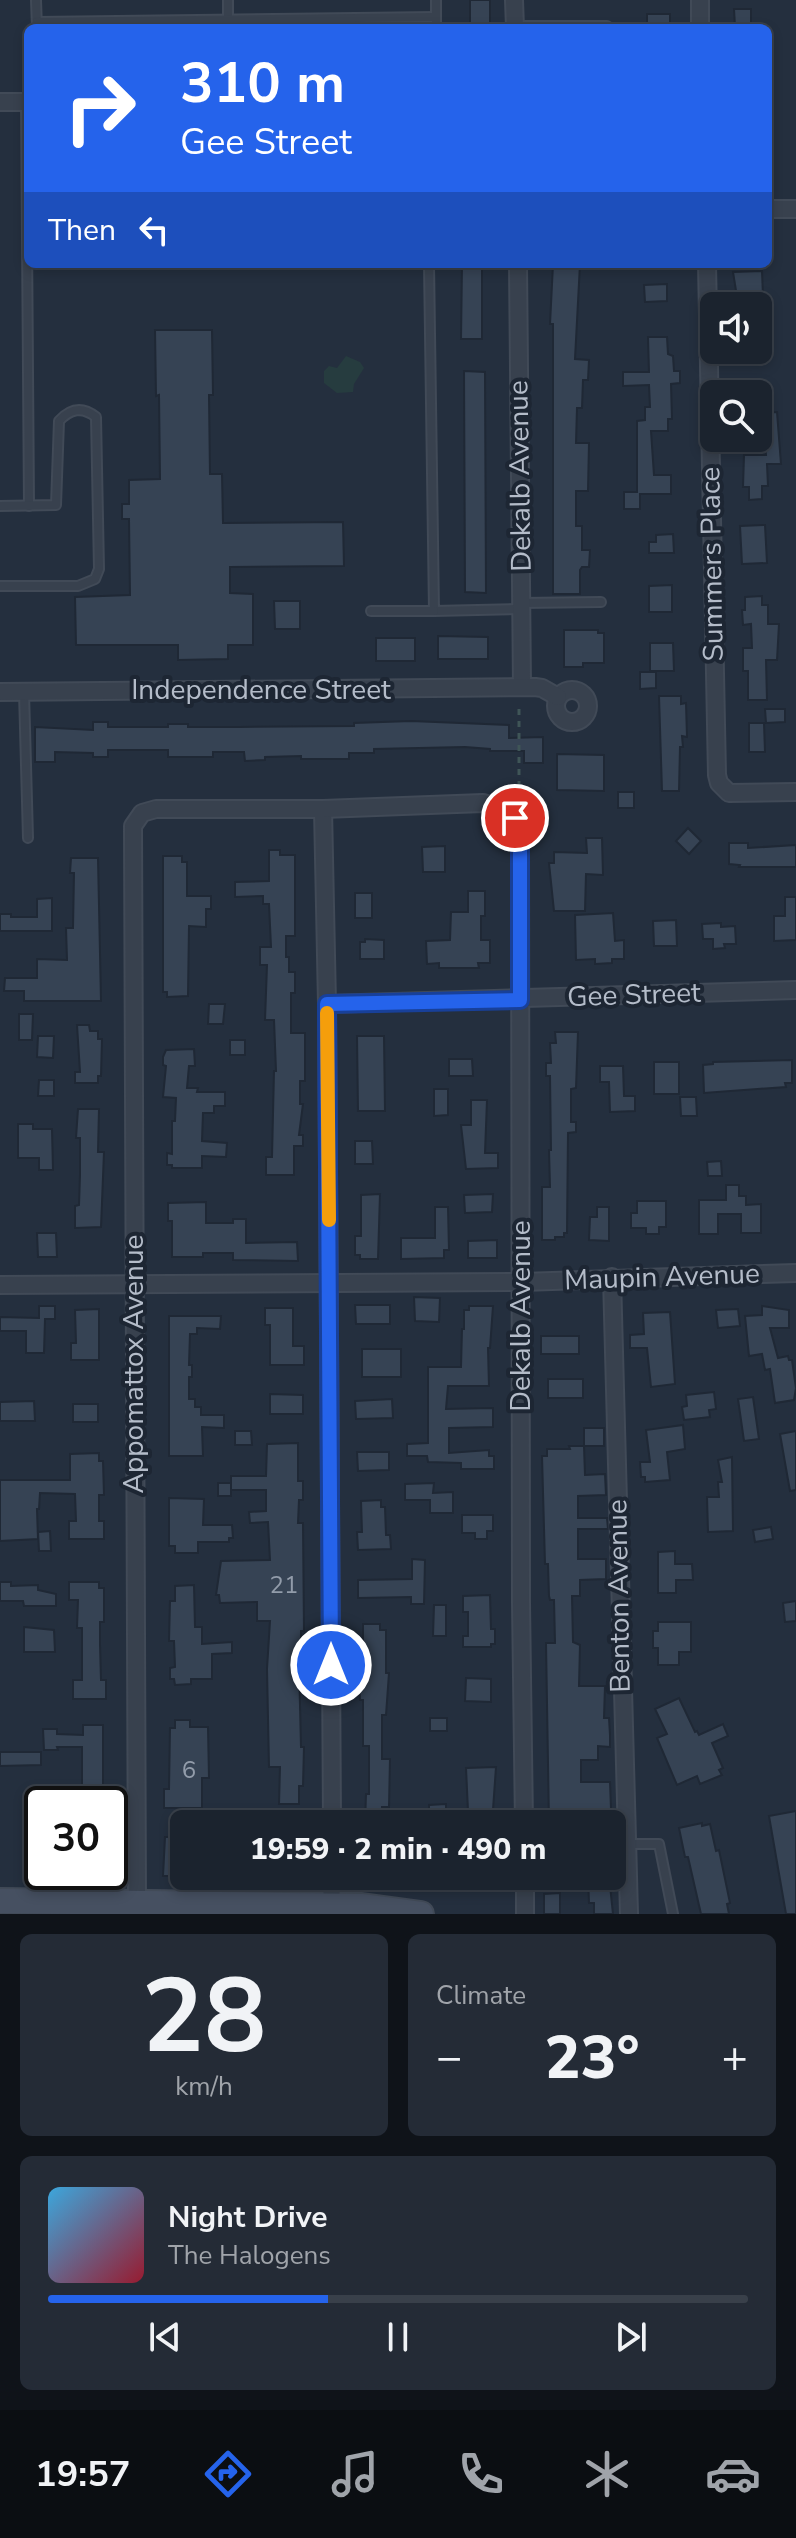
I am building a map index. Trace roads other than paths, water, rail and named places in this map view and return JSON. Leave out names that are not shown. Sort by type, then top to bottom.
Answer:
[{"type":"street","points":[[514,0],[515,24]]},
{"type":"street","points":[[700,0],[700,24]]},
{"type":"street","points":[[0,102],[24,102]]},
{"type":"street","points":[[772,209],[796,209]]},
{"type":"street","name":"Dekalb Avenue","points":[[518,268],[520,687]]},
{"type":"street","name":"Summers Place","points":[[707,268],[717,775],[719,783],[729,793],[796,792]]},
{"type":"street","name":"Independence Street","points":[[0,692],[520,687],[542,688],[558,697]]},
{"type":"street","name":"Dekalb Avenue","points":[[323,809],[483,803],[509,810],[518,826],[524,1810]]},
{"type":"street","name":"Appomattox Avenue","points":[[137,1903],[133,826],[142,813],[156,809],[323,809]]},
{"type":"street","points":[[323,809],[332,1810]]},
{"type":"street","name":"Gee Street","points":[[327,1004],[796,990]]},
{"type":"street","name":"Maupin Avenue","points":[[0,1285],[522,1282],[796,1273]]},
{"type":"street","name":"Benton Avenue","points":[[612,1277],[629,1914]]},
{"type":"street","points":[[331,1906],[332,1890]]},
{"type":"street","points":[[525,1890],[525,1914]]},
{"type":"street","points":[[0,1901],[76,1908],[137,1903],[331,1906],[421,1914]]},
{"type":"lane","points":[[36,0],[37,24]]},
{"type":"lane","points":[[228,0],[228,24],[436,17]]},
{"type":"lane","points":[[436,0],[436,24]]},
{"type":"lane","points":[[28,268],[29,506]]},
{"type":"lane","points":[[429,268],[434,611]]},
{"type":"lane","points":[[0,506],[56,505],[59,421],[67,413],[78,409],[96,417],[99,569],[95,579],[78,586],[0,586]]},
{"type":"lane","points":[[371,611],[434,611],[601,602]]},
{"type":"lane","points":[[24,692],[28,838]]},
{"type":"lane","points":[[627,1844],[659,1844],[673,1914]]}]
